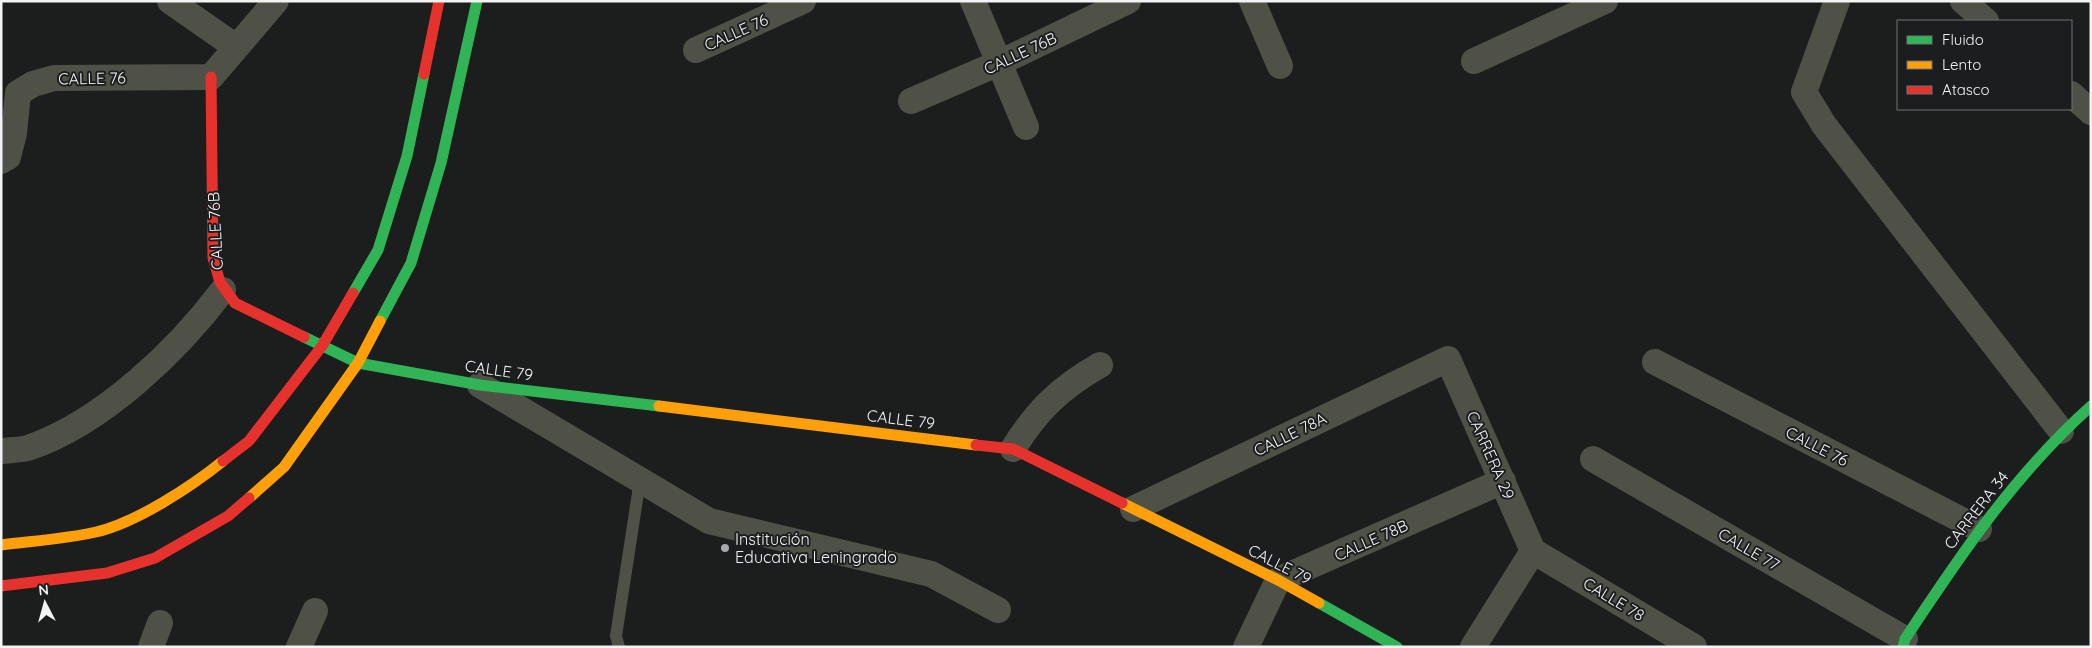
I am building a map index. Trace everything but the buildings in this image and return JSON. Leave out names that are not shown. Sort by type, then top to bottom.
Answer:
[{"type":"street","points":[[170,1],[236,47]]},
{"type":"street","points":[[211,77],[276,1]]},
{"type":"street","points":[[1,545],[97,532],[124,524],[196,483],[249,441],[322,346],[378,250],[407,156],[439,1]]},
{"type":"street","points":[[1,586],[107,573],[155,558],[228,516],[284,468],[358,363],[411,263],[442,163],[477,1]]},
{"type":"street","name":"CALLE 76","points":[[696,50],[803,1]]},
{"type":"street","points":[[973,1],[1026,127]]},
{"type":"street","name":"CALLE 76B","points":[[911,101],[999,63],[1128,1]]},
{"type":"street","points":[[1252,1],[1280,66]]},
{"type":"street","points":[[1474,61],[1605,1]]},
{"type":"street","points":[[1837,1],[1804,92],[1824,125],[2061,431]]},
{"type":"street","points":[[1963,1],[1985,20]]},
{"type":"street","name":"CALLE 76B","points":[[211,77],[213,258],[215,273],[223,290],[235,303],[358,363]]},
{"type":"street","name":"CALLE 76","points":[[1,161],[8,157],[18,94],[33,84],[54,78],[211,77]]},
{"type":"street","points":[[2072,95],[2091,112]]},
{"type":"street","points":[[1,459],[14,450],[59,434],[99,410],[152,369],[201,319],[223,290]]},
{"type":"street","name":"CARRERA 29","points":[[1448,359],[1533,551]]},
{"type":"street","name":"CALLE 78A","points":[[1133,509],[1448,359]]},
{"type":"street","name":"CALLE 76","points":[[1655,362],[1979,529]]},
{"type":"street","name":"CALLE 79","points":[[358,363],[480,385],[1013,449],[1278,580],[1396,647]]},
{"type":"street","points":[[1013,449],[1028,425],[1044,407],[1061,391],[1100,365]]},
{"type":"street","points":[[480,385],[709,521],[931,574],[998,610]]},
{"type":"street","name":"CARRERA 34","points":[[1904,643],[1979,529],[2061,431],[2091,406]]},
{"type":"street","name":"CALLE 77","points":[[1592,459],[1904,643]]},
{"type":"street","name":"CALLE 78B","points":[[1278,580],[1503,481]]},
{"type":"street","points":[[1473,647],[1533,551]]},
{"type":"street","name":"CALLE 78","points":[[1533,551],[1694,647]]},
{"type":"street","points":[[1246,647],[1278,580]]},
{"type":"street","points":[[299,647],[315,611]]},
{"type":"lane","points":[[618,647],[616,636],[640,480]]},
{"type":"traffic: fast","points":[[380,321],[411,263],[441,163],[477,1]]},
{"type":"traffic: fast","points":[[353,293],[378,250],[407,156],[424,74]]},
{"type":"traffic: fast","points":[[304,337],[358,363],[480,385],[659,406]]},
{"type":"traffic: fast","points":[[1903,647],[1905,639],[1926,607],[1990,516],[2038,459],[2091,406]]},
{"type":"traffic: fast","points":[[1319,603],[1397,647]]},
{"type":"traffic: slow","points":[[249,498],[284,467],[358,363],[380,321]]},
{"type":"traffic: slow","points":[[659,406],[976,445]]},
{"type":"traffic: slow","points":[[1,545],[96,532],[128,521],[163,502],[223,461]]},
{"type":"traffic: slow","points":[[1122,503],[1278,580],[1319,603]]},
{"type":"traffic: jam","points":[[424,74],[439,1]]},
{"type":"traffic: jam","points":[[211,77],[213,258],[220,282],[235,303],[304,337]]},
{"type":"traffic: jam","points":[[223,461],[249,441],[322,346],[353,293]]},
{"type":"traffic: jam","points":[[976,445],[1013,449],[1122,503]]},
{"type":"traffic: jam","points":[[1,586],[107,573],[155,558],[228,516],[249,498]]},
{"type":"place","name":"Institución Educativa Leningrado","points":[[725,548]]}]
